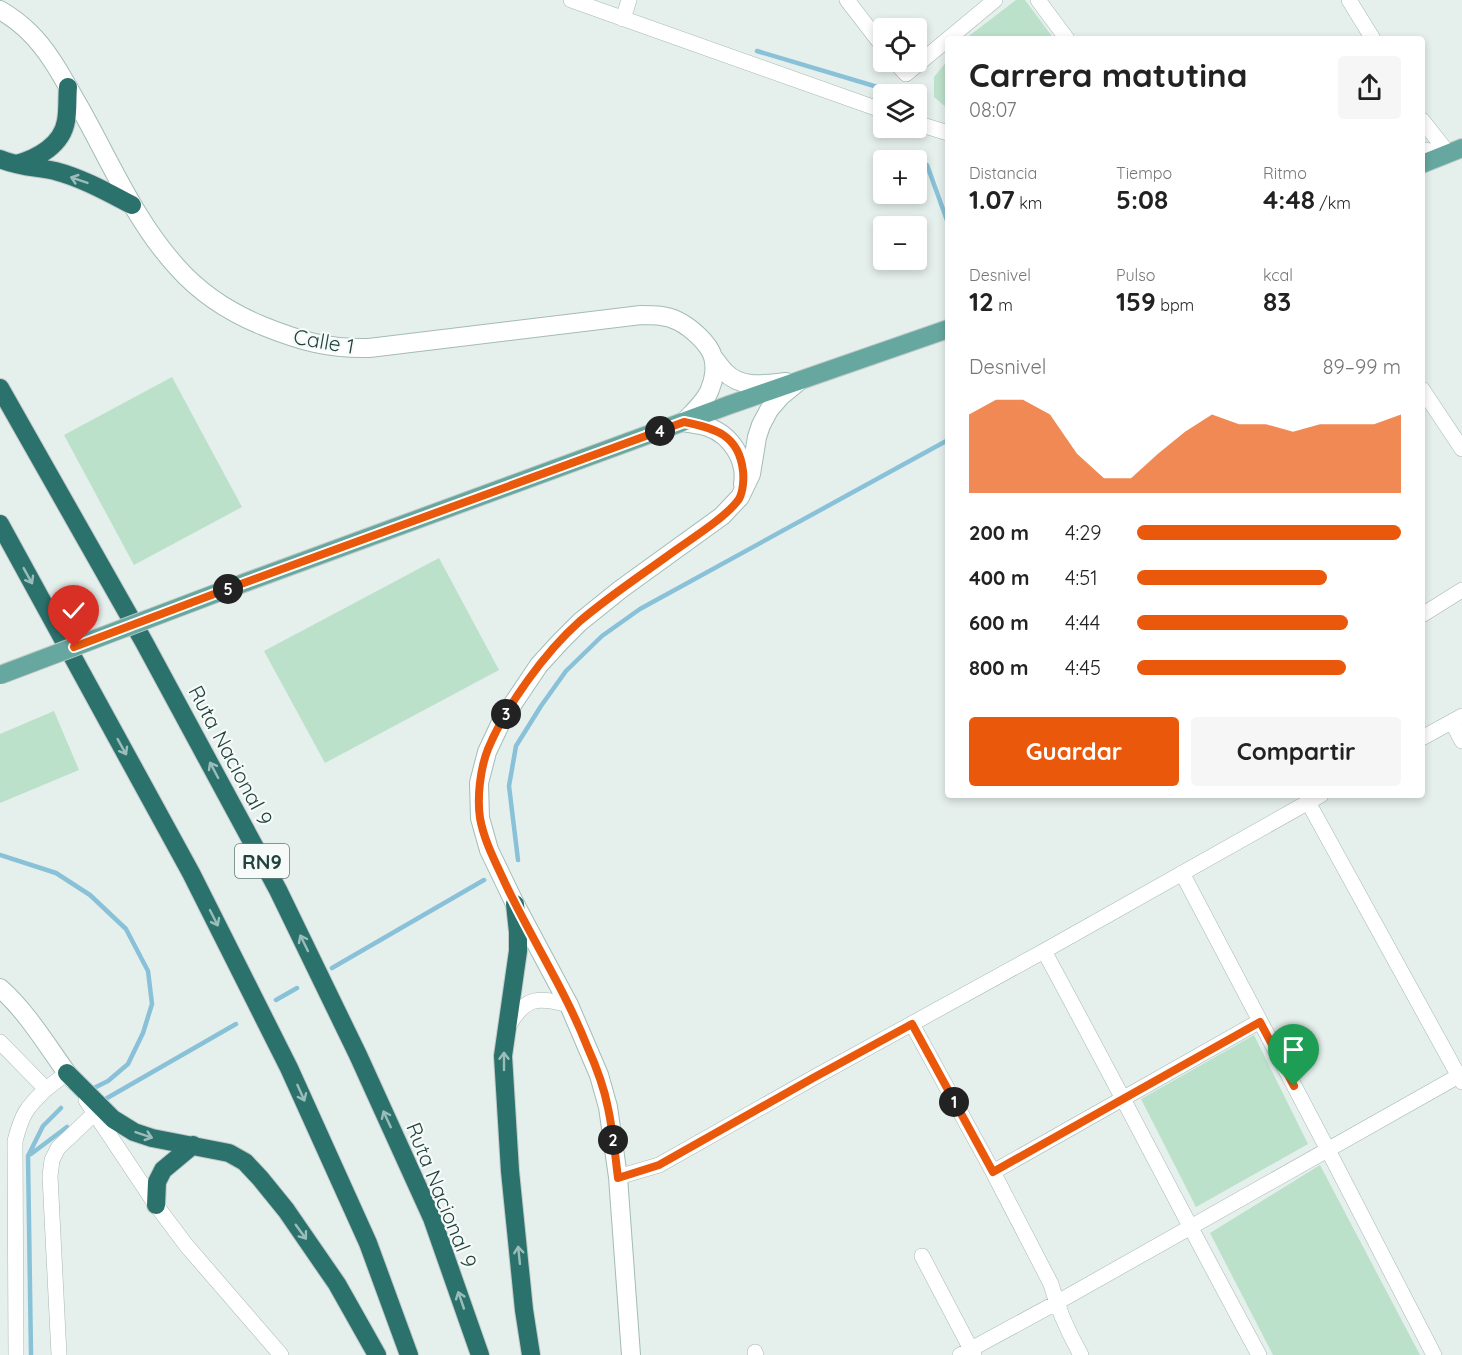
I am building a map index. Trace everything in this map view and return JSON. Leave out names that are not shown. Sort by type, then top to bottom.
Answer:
[{"type":"highway","points":[[7,162],[32,160],[45,152],[59,137],[66,123],[68,87]]},
{"type":"highway","points":[[7,162],[55,171],[89,183],[132,205]]},
{"type":"highway","name":"Ruta Nacional 9","points":[[0,388],[144,642],[278,890],[358,1055],[432,1218],[480,1355]]},
{"type":"highway","points":[[0,524],[191,873],[290,1068],[368,1243],[409,1355]]},
{"type":"highway","points":[[515,904],[518,951],[503,1056],[510,1171],[524,1310],[531,1355]]},
{"type":"highway","points":[[67,1073],[113,1119],[134,1131],[152,1138],[229,1153],[245,1162],[292,1219],[337,1284],[377,1355]]},
{"type":"highway","points":[[156,1205],[157,1182],[163,1170],[193,1145]]},
{"type":"main road","points":[[1425,163],[1458,148]]},
{"type":"main road","points":[[0,675],[729,405],[945,330]]},
{"type":"street","points":[[571,0],[873,107]]},
{"type":"street","points":[[622,19],[629,0]]},
{"type":"street","points":[[847,0],[873,34]]},
{"type":"street","points":[[951,36],[994,0]]},
{"type":"street","points":[[1038,0],[1065,36]]},
{"type":"street","points":[[1349,0],[1371,36]]},
{"type":"street","name":"Calle 1","points":[[0,10],[19,22],[42,47],[68,87],[132,205],[158,245],[177,268],[203,292],[224,307],[254,322],[292,338],[347,349],[641,315],[660,315],[687,326],[706,345],[727,374],[741,383],[800,381]]},
{"type":"street","points":[[927,56],[945,41]]},
{"type":"street","points":[[1425,122],[1458,148]]},
{"type":"street","points":[[927,126],[945,132]]},
{"type":"street","points":[[1425,150],[1458,148]]},
{"type":"street","points":[[713,357],[714,378],[710,392],[684,422],[708,427],[730,441],[742,465],[744,478],[740,497]]},
{"type":"street","points":[[632,1355],[618,1178],[608,1107],[599,1075],[569,1005],[489,850],[480,818],[479,783],[487,752],[502,720],[539,665],[580,622],[722,516],[740,497],[751,474],[761,425],[769,410],[781,396],[800,381]]},
{"type":"street","points":[[1425,394],[1462,449]]},
{"type":"street","points":[[1425,613],[1462,590]]},
{"type":"street","points":[[1425,736],[1457,719],[1462,741]]},
{"type":"street","points":[[618,1178],[659,1165],[1314,799],[1461,1077],[1189,1227],[968,1353],[922,1256]]},
{"type":"street","points":[[1182,873],[1434,1355]]},
{"type":"street","points":[[1044,951],[1259,1355]]},
{"type":"street","points":[[0,988],[12,998],[32,1023],[156,1205],[186,1245],[281,1355]]},
{"type":"street","points":[[507,1027],[517,1011],[531,1001],[550,1000],[569,1005]]},
{"type":"street","points":[[993,1172],[1260,1022]]},
{"type":"street","points":[[912,1024],[1052,1284],[1064,1323],[1081,1355]]},
{"type":"street","points":[[0,1042],[46,1089]]},
{"type":"street","points":[[13,1354],[15,1141],[21,1118],[30,1105],[67,1073]]},
{"type":"street","points":[[59,1355],[50,1176],[52,1160],[58,1148],[95,1113]]},
{"type":"green space","points":[[1016,0],[1025,0],[1052,36],[969,36]]},
{"type":"green space","points":[[945,64],[945,106],[934,97],[934,77]]},
{"type":"green space","points":[[172,377],[242,507],[134,565],[64,435]]},
{"type":"green space","points":[[439,558],[499,670],[325,763],[264,651]]},
{"type":"green space","points":[[54,711],[79,770],[0,803],[0,734]]},
{"type":"green space","points":[[1254,1035],[1308,1144],[1196,1207],[1141,1099]]},
{"type":"green space","points":[[1320,1165],[1420,1355],[1273,1355],[1210,1233]]},
{"type":"waterway","points":[[757,51],[873,86]]},
{"type":"waterway","points":[[927,165],[945,215]]},
{"type":"waterway","points":[[518,860],[509,786],[516,746],[566,671],[602,636],[640,609],[945,442]]},
{"type":"waterway","points":[[0,855],[56,873],[90,895],[126,929],[148,971],[152,1004],[143,1033],[128,1064],[108,1081],[92,1089]]},
{"type":"waterway","points":[[332,968],[484,880]]},
{"type":"waterway","points":[[276,1000],[297,988]]},
{"type":"waterway","points":[[102,1101],[236,1024]]},
{"type":"waterway","points":[[31,1355],[28,1156],[43,1126],[61,1108]]},
{"type":"waterway","points":[[31,1154],[67,1127]]},
{"type":"route","points":[[74,647],[684,422],[708,427],[722,434],[738,453],[744,478],[740,497],[722,516],[580,622],[539,665],[502,720],[487,752],[479,783],[480,818],[489,850],[569,1005],[599,1075],[608,1107],[618,1178],[659,1165],[912,1024],[993,1172],[1260,1022],[1294,1086]]}]
